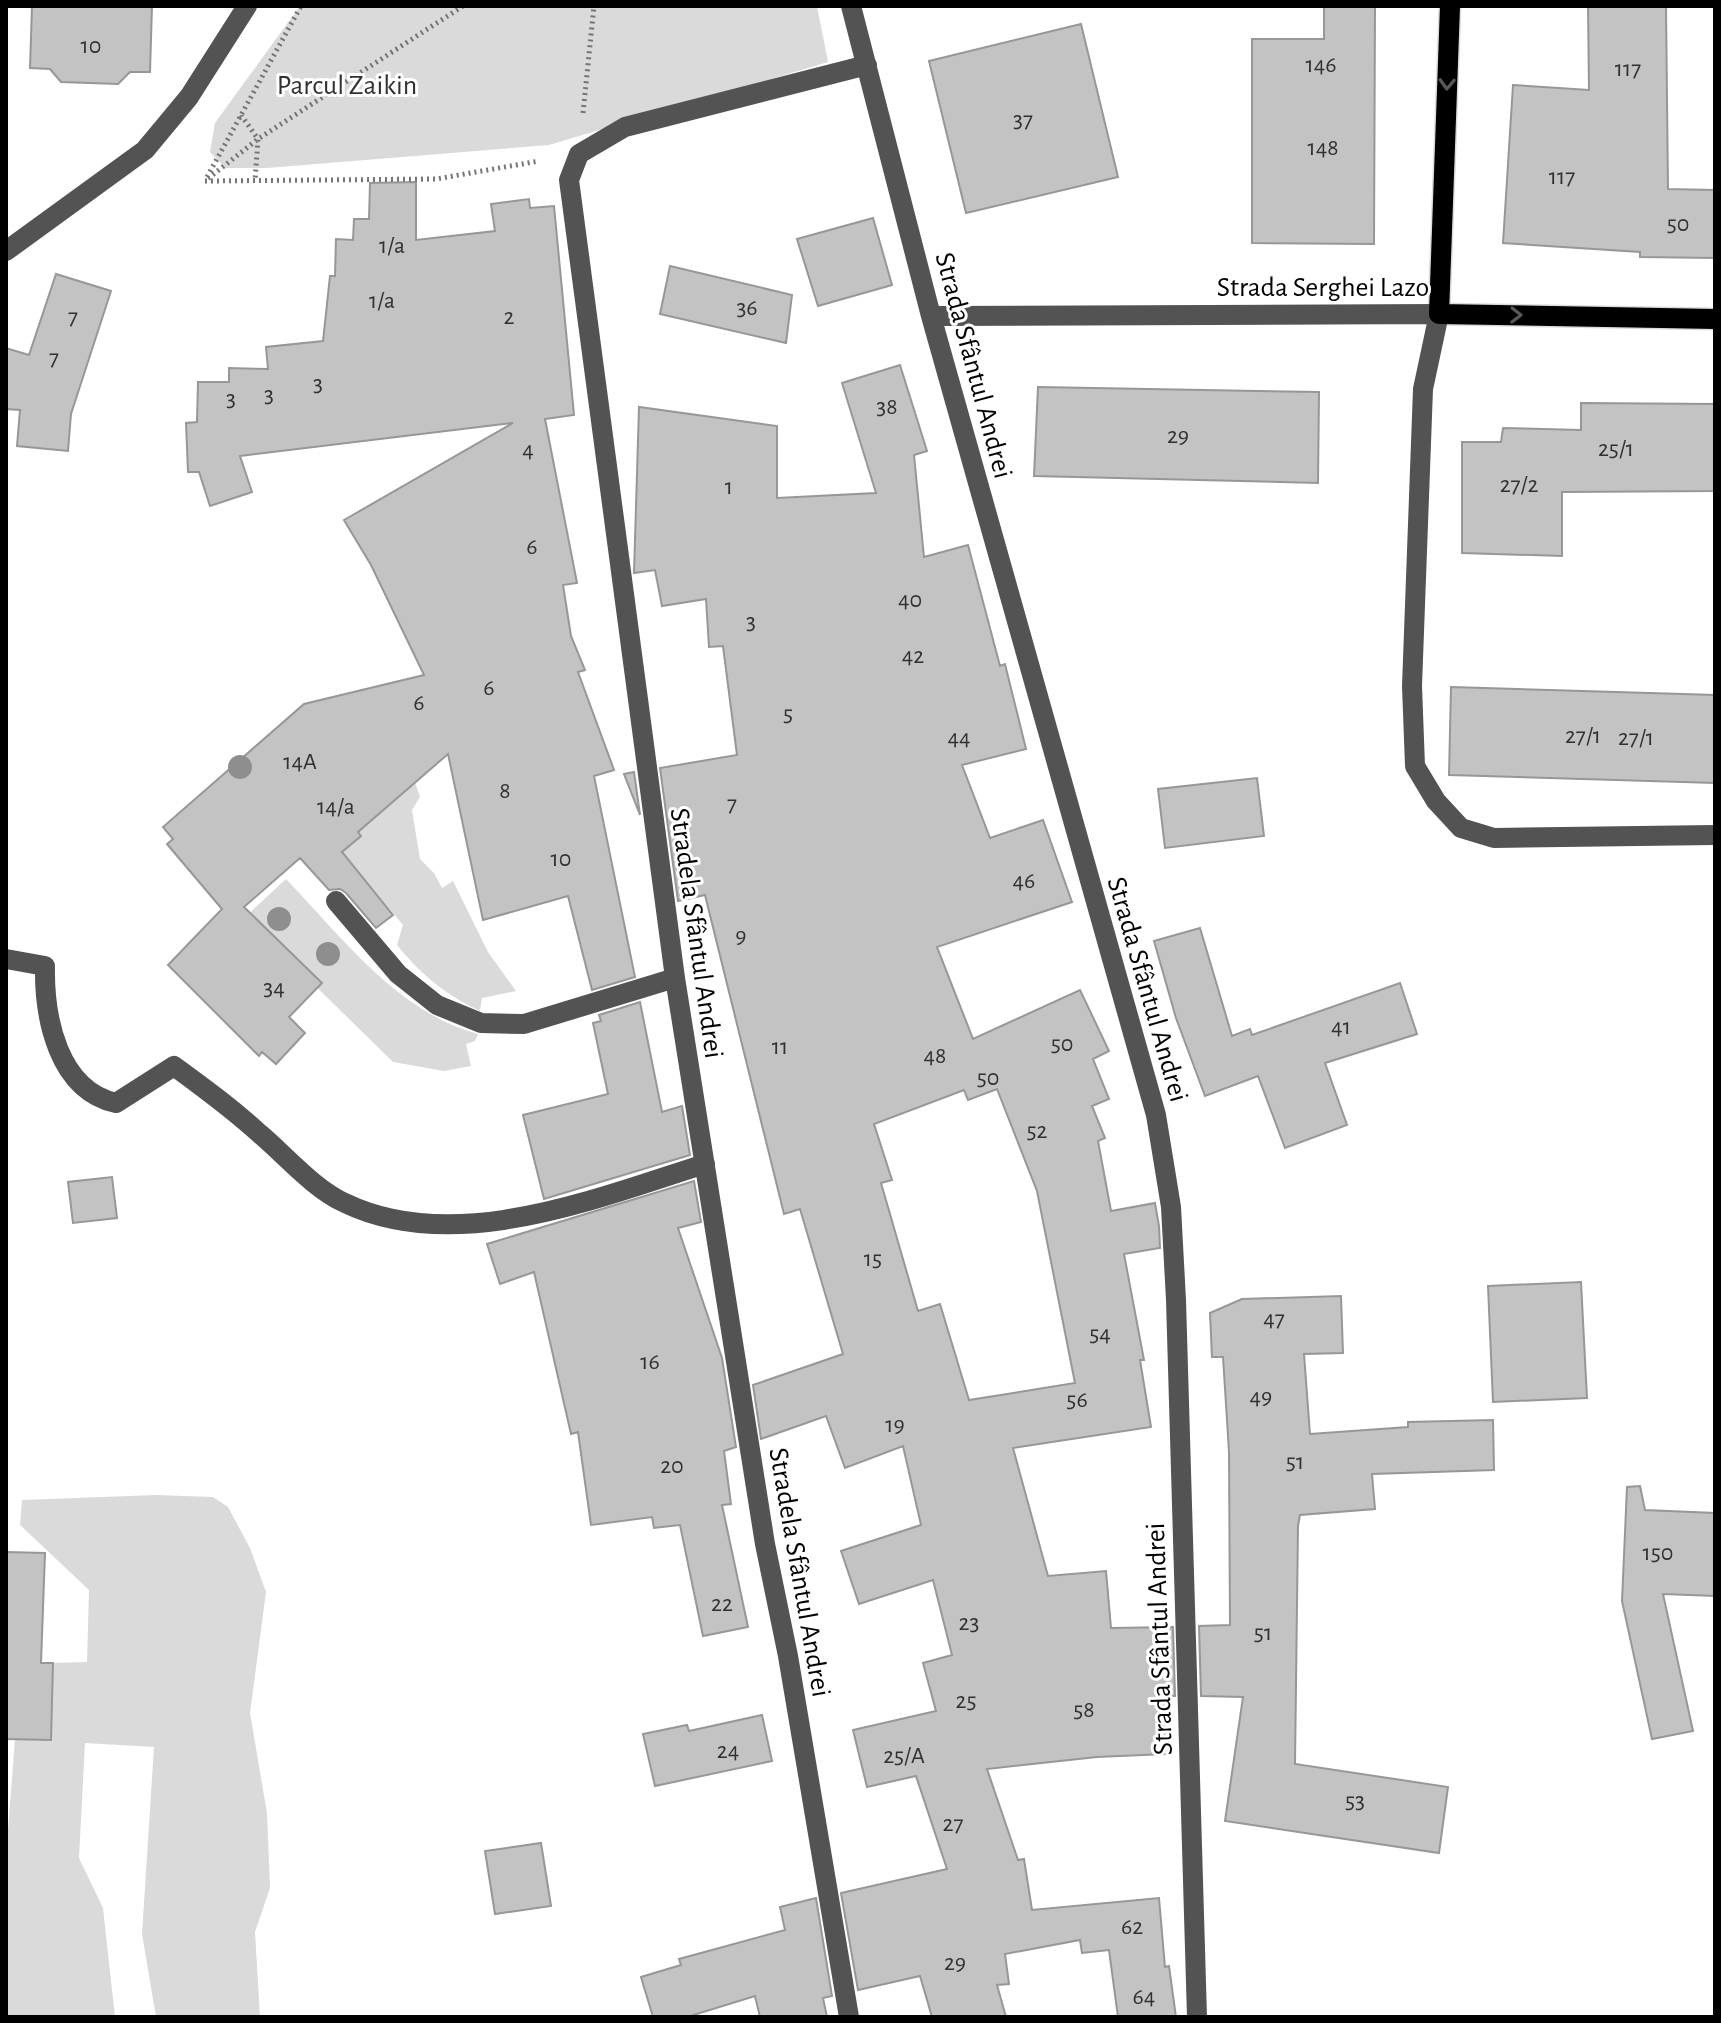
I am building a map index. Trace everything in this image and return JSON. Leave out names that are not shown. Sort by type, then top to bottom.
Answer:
[{"type":"main road","points":[[1439,314],[1450,6]]},
{"type":"main road","name":"Strada Serghei Lazo","points":[[1439,314],[1715,319]]},
{"type":"street","points":[[6,251],[145,150],[189,97],[247,6]]},
{"type":"street","name":"Strada Sfântul Andrei","points":[[851,6],[931,316],[1156,1115],[1171,1207],[1197,2017]]},
{"type":"street","points":[[579,154],[625,127],[867,65]]},
{"type":"street","name":"Stradela Sfântul Andrei","points":[[579,154],[569,180],[572,218],[675,978],[765,1544],[791,1672],[849,2017]]},
{"type":"street","points":[[1439,314],[1423,389],[1412,686],[1415,766],[1436,801],[1461,828],[1494,838],[1715,835]]},
{"type":"street","name":"Strada Serghei Lazo","points":[[931,316],[1439,314]]},
{"type":"street","points":[[336,901],[398,974],[437,1005],[481,1023],[524,1024],[675,978]]},
{"type":"street","points":[[6,959],[45,966],[44,998],[61,1055],[76,1082],[94,1098],[116,1103],[174,1066],[233,1109],[342,1202],[393,1221],[451,1224],[557,1211],[705,1164]]},
{"type":"path","points":[[205,181],[301,6]]},
{"type":"path","points":[[205,181],[258,139],[463,6]]},
{"type":"path","points":[[205,181],[436,179],[579,154],[594,6]]},
{"type":"path","points":[[241,115],[258,139],[255,181]]},
{"type":"green space","name":"Parcul Zaikin","points":[[300,6],[817,6],[828,62],[549,145],[267,168],[225,168],[210,152],[215,123]]},
{"type":"green space","points":[[415,782],[420,797],[412,810],[420,859],[434,873],[442,888],[453,881],[488,952],[516,991],[482,998],[480,1011],[445,991],[397,945],[403,925],[342,852],[360,836],[358,832]]},
{"type":"green space","points":[[286,879],[350,948],[397,991],[449,1024],[478,1034],[475,1041],[466,1044],[471,1066],[444,1071],[393,1062],[245,917]]},
{"type":"green space","points":[[156,1495],[213,1497],[228,1507],[250,1548],[266,1592],[250,1713],[267,1813],[270,1888],[255,1932],[260,2017],[156,2017],[142,1934],[154,1747],[85,1743],[79,1858],[103,1908],[115,2017],[6,2017],[6,1856],[15,1739],[50,1740],[53,1663],[87,1662],[89,1590],[20,1525],[22,1500]]},
{"type":"building","points":[[32,6],[152,6],[150,72],[130,72],[118,84],[61,82],[50,69],[30,68]]},
{"type":"building","points":[[1588,6],[1666,6],[1668,189],[1715,190],[1715,258],[1640,257],[1640,252],[1503,243],[1513,85],[1589,90]]},
{"type":"building","points":[[1324,7],[1375,7],[1374,244],[1252,243],[1252,39],[1324,39]]},
{"type":"building","points":[[1081,24],[1118,177],[966,213],[929,61]]},
{"type":"building","points":[[416,182],[416,240],[495,231],[491,204],[529,199],[530,208],[554,206],[574,415],[545,419],[577,583],[563,585],[571,636],[585,670],[578,672],[614,770],[594,776],[635,977],[592,990],[568,896],[483,920],[448,754],[358,832],[361,836],[342,852],[393,915],[376,928],[346,893],[340,889],[329,890],[300,858],[244,907],[322,983],[289,1017],[305,1033],[276,1064],[262,1052],[259,1056],[168,965],[222,909],[167,844],[173,839],[163,827],[304,704],[424,675],[371,565],[344,520],[513,423],[240,456],[252,492],[210,506],[199,472],[188,472],[186,423],[197,422],[198,382],[229,382],[229,368],[268,369],[266,347],[323,341],[330,276],[335,276],[336,239],[353,240],[354,219],[369,219],[370,183]]},
{"type":"building","points":[[873,218],[892,285],[818,306],[797,239]]},
{"type":"building","points":[[670,266],[792,295],[786,343],[660,314]]},
{"type":"building","points":[[56,274],[111,291],[71,414],[68,451],[17,446],[20,410],[6,409],[6,348],[29,355]]},
{"type":"building","points":[[900,365],[927,451],[914,455],[924,557],[968,545],[1000,666],[1005,664],[1026,749],[962,765],[990,838],[1043,820],[1072,902],[937,947],[973,1039],[1080,990],[1109,1051],[1093,1059],[1109,1099],[1092,1106],[1105,1138],[1098,1141],[1111,1211],[1155,1203],[1160,1248],[1124,1254],[1144,1360],[1140,1360],[1151,1427],[1013,1448],[1048,1576],[1106,1571],[1111,1628],[1173,1627],[1175,1696],[1163,1696],[1166,1754],[1097,1757],[987,1769],[1018,1860],[1024,1859],[1032,1910],[1159,1898],[1165,1967],[1169,1966],[1176,2017],[1118,2017],[1109,1950],[1082,1953],[1080,1940],[1005,1954],[1009,1984],[997,1985],[1006,2017],[932,2017],[920,1976],[858,1990],[841,1893],[947,1869],[916,1776],[867,1787],[853,1730],[936,1711],[923,1663],[952,1655],[933,1580],[859,1604],[841,1551],[921,1525],[903,1446],[845,1468],[826,1416],[761,1439],[753,1385],[843,1354],[800,1209],[784,1214],[705,895],[678,901],[660,768],[737,755],[723,646],[709,647],[706,599],[662,606],[655,570],[634,573],[639,407],[777,426],[777,498],[876,493],[842,383]],"holes":[[[997,1089],[1037,1191],[1075,1383],[969,1400],[940,1304],[918,1311],[881,1183],[892,1180],[874,1124],[964,1090],[968,1100]]]},
{"type":"building","points":[[1038,387],[1319,392],[1318,483],[1034,476]]},
{"type":"building","points":[[1581,403],[1715,404],[1715,491],[1562,492],[1562,556],[1462,553],[1462,442],[1501,442],[1503,428],[1581,430]]},
{"type":"building","points":[[1451,687],[1715,695],[1715,783],[1449,775]]},
{"type":"building","points":[[634,772],[640,815],[624,774]]},
{"type":"building","points":[[1257,778],[1264,836],[1165,848],[1158,789]]},
{"type":"building","points":[[1200,928],[1232,1036],[1250,1029],[1252,1035],[1400,983],[1417,1034],[1325,1063],[1347,1125],[1285,1148],[1258,1076],[1205,1096],[1176,1018],[1154,941]]},
{"type":"building","points":[[640,1002],[662,1112],[682,1106],[690,1155],[544,1199],[523,1115],[608,1094],[593,1023],[601,1021],[599,1015]]},
{"type":"building","points":[[112,1177],[117,1218],[73,1223],[68,1182]]},
{"type":"building","points":[[694,1181],[701,1222],[678,1228],[722,1358],[736,1447],[724,1451],[731,1504],[722,1505],[748,1627],[703,1636],[680,1525],[654,1528],[652,1517],[591,1525],[578,1432],[571,1434],[534,1272],[500,1284],[487,1244]]},
{"type":"building","points":[[1581,1282],[1587,1398],[1493,1402],[1488,1286]]},
{"type":"building","points":[[1341,1296],[1343,1353],[1304,1354],[1310,1434],[1408,1427],[1408,1422],[1493,1420],[1494,1470],[1372,1474],[1375,1509],[1300,1515],[1298,1526],[1295,1764],[1448,1787],[1439,1853],[1225,1821],[1243,1697],[1201,1696],[1199,1626],[1230,1625],[1229,1452],[1223,1357],[1212,1357],[1210,1313],[1242,1299]]},
{"type":"building","points":[[1640,1486],[1645,1510],[1715,1513],[1715,1596],[1663,1594],[1693,1731],[1652,1739],[1622,1601],[1627,1487]]},
{"type":"building","points":[[6,1552],[45,1553],[41,1663],[53,1663],[51,1740],[6,1739]]},
{"type":"building","points":[[762,1715],[772,1761],[655,1786],[643,1734],[687,1725],[689,1731]]},
{"type":"building","points":[[541,1843],[551,1906],[495,1914],[485,1851]]},
{"type":"building","points":[[816,1898],[832,1996],[823,1998],[827,2017],[760,2017],[755,1996],[687,2017],[653,2017],[641,1977],[681,1965],[679,1959],[785,1930],[780,1907]]}]
